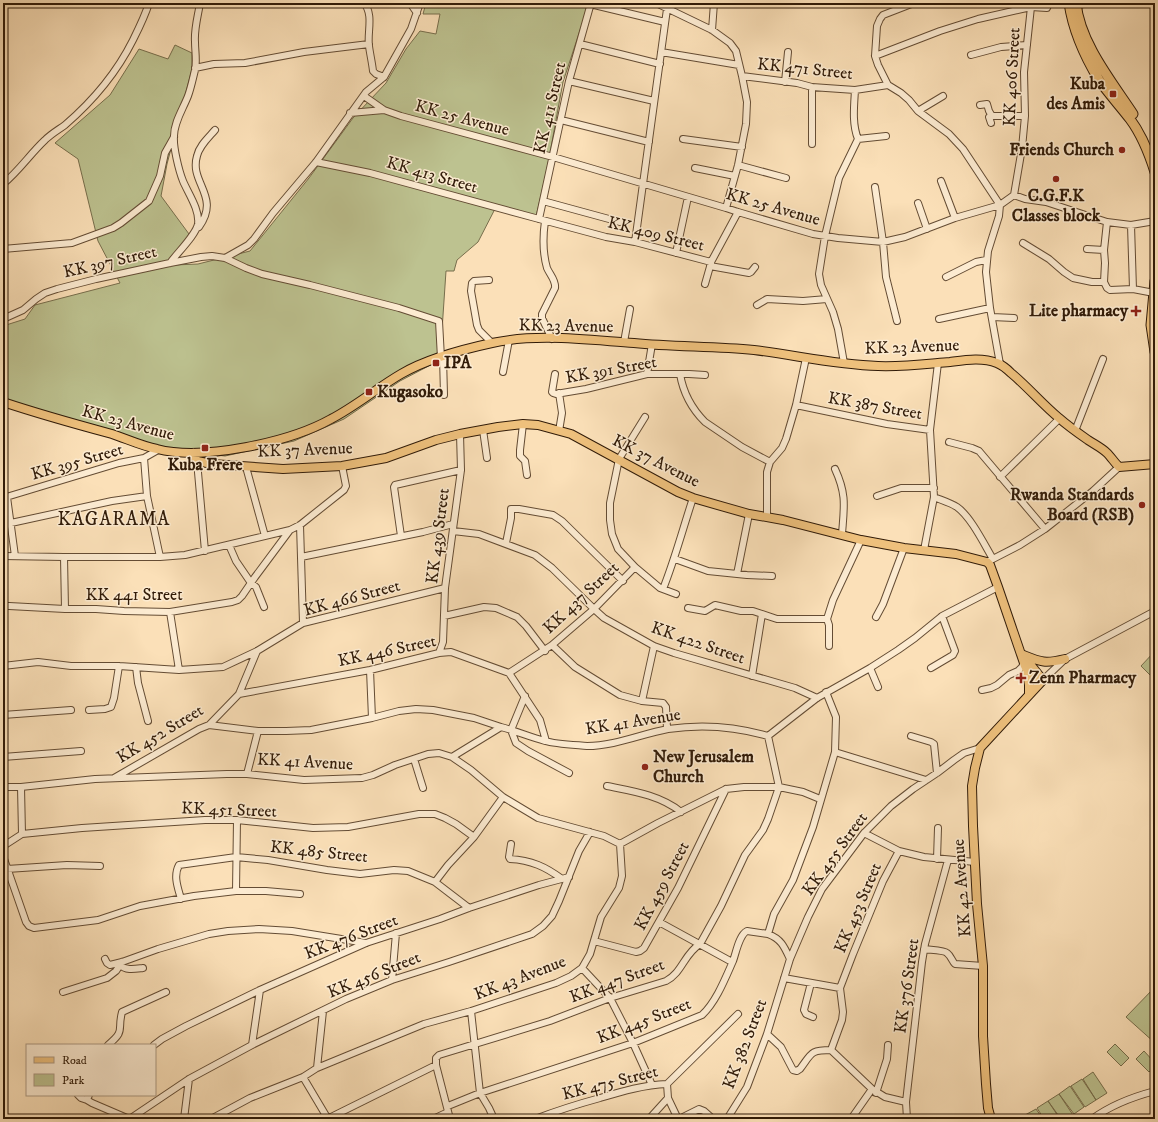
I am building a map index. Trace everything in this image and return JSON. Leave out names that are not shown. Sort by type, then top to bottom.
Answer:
[{"type":"highway","points":[[1074,4],[1098,64],[1135,117],[1155,156]]},
{"type":"highway","points":[[1074,4],[1074,26],[1089,61],[1099,80],[1126,113],[1140,135],[1155,172]]},
{"type":"highway","points":[[1155,281],[1151,325],[1155,352]]},
{"type":"main road","name":"KK 23 Avenue","points":[[3,402],[59,420],[114,435],[158,450],[195,457],[241,448],[301,432],[328,421],[402,373],[421,364],[492,343],[509,340],[531,338],[586,339],[753,350],[875,366],[988,360],[1000,364],[1020,381],[1059,419],[1106,452],[1118,467]]},
{"type":"main road","name":"KK 37 Avenue","points":[[195,457],[212,464],[246,467],[283,469],[342,466],[386,458],[436,440],[460,434],[523,424],[538,425],[571,434],[678,492],[694,498],[749,514],[782,520],[861,540],[904,548],[956,554],[990,560]]},
{"type":"main road","points":[[1118,467],[1155,464]]},
{"type":"main road","points":[[990,560],[990,565],[1023,660],[1029,685],[1029,695]]},
{"type":"main road","points":[[1023,660],[1046,662],[1065,659]]},
{"type":"main road","points":[[1023,660],[1032,675],[1043,680]]},
{"type":"main road","points":[[1023,660],[1035,670],[1043,680]]},
{"type":"main road","name":"KK 42 Avenue","points":[[991,1119],[986,1084],[983,1036],[983,966],[977,904],[972,786],[980,748],[1043,680]]},
{"type":"street","points":[[3,184],[12,177],[46,139],[64,125],[94,97],[111,77],[124,57],[137,32],[149,3]]},
{"type":"street","points":[[196,230],[198,222],[196,210],[191,195],[182,180],[175,149],[174,137],[175,128],[188,95],[196,68],[196,22],[200,3]]},
{"type":"street","points":[[364,3],[368,10],[369,16],[368,44],[373,71],[384,77]]},
{"type":"street","points":[[410,3],[417,13]]},
{"type":"street","points":[[225,258],[248,245],[254,239],[272,213],[316,162],[350,113],[370,88],[384,77],[411,29],[420,3]]},
{"type":"street","points":[[590,3],[666,22]]},
{"type":"street","name":"KK 411 Street","points":[[552,339],[542,318],[542,314],[555,288],[555,284],[547,268],[544,249],[542,220],[543,201],[570,81],[590,3]]},
{"type":"street","name":"KK 471 Street","points":[[656,3],[712,30],[730,43],[736,51],[742,76],[812,87],[855,90],[888,86]]},
{"type":"street","points":[[712,30],[714,3]]},
{"type":"street","points":[[914,3],[880,18],[877,26],[875,56],[888,86],[901,93],[918,111],[949,134],[963,149],[1000,205],[1000,216],[986,260],[990,308],[1000,364]]},
{"type":"street","points":[[875,56],[940,31],[978,19],[1031,7],[1047,8],[1049,3]]},
{"type":"street","points":[[1074,4],[1087,3]]},
{"type":"street","points":[[1153,3],[1155,9]]},
{"type":"street","name":"KK 406 Street","points":[[1014,195],[1020,164],[1024,116],[1024,72],[1031,7]]},
{"type":"street","points":[[635,242],[667,9]]},
{"type":"street","points":[[196,68],[214,64],[245,63],[304,52],[368,44]]},
{"type":"street","points":[[580,44],[660,64]]},
{"type":"street","points":[[970,55],[1001,47],[1027,45]]},
{"type":"street","points":[[661,52],[739,65]]},
{"type":"street","points":[[785,82],[788,52]]},
{"type":"street","points":[[726,208],[738,165],[746,124],[746,102],[742,76]]},
{"type":"street","points":[[570,81],[654,101]]},
{"type":"street","points":[[812,87],[812,144]]},
{"type":"street","points":[[844,363],[838,329],[833,312],[821,285],[819,274],[825,236],[839,178],[858,139],[855,132],[854,118],[855,90]]},
{"type":"street","name":"KK 25 Avenue","points":[[364,96],[384,110],[401,116],[553,157],[813,234],[825,236],[883,242],[905,237],[955,218],[1000,205],[1014,195]]},
{"type":"street","points":[[918,111],[943,96]]},
{"type":"street","points":[[980,105],[987,104],[991,115],[989,117],[991,123]]},
{"type":"street","name":"KK 25 Avenue","points":[[350,113],[384,110]]},
{"type":"street","points":[[991,115],[1024,116]]},
{"type":"street","points":[[561,120],[649,142]]},
{"type":"street","name":"KK 397 Street","points":[[3,319],[23,310],[45,293],[96,279],[170,263],[202,223],[206,212],[207,203],[197,174],[196,161],[200,147],[215,130]]},
{"type":"street","points":[[858,139],[886,136]]},
{"type":"street","points":[[3,249],[72,243],[113,228],[121,223],[149,201],[160,176],[165,153],[174,137]]},
{"type":"street","points":[[683,139],[742,147]]},
{"type":"street","name":"KK 413 Street","points":[[316,162],[370,173],[542,220]]},
{"type":"street","points":[[738,165],[786,178]]},
{"type":"street","points":[[695,168],[735,176]]},
{"type":"street","points":[[941,180],[955,218]]},
{"type":"street","points":[[875,187],[883,242],[886,278],[897,321]]},
{"type":"street","points":[[1014,195],[1046,202],[1107,222],[1131,225],[1155,221]]},
{"type":"street","points":[[676,253],[688,197]]},
{"type":"street","points":[[543,201],[620,222]]},
{"type":"street","points":[[918,203],[928,229]]},
{"type":"street","name":"KK 409 Street","points":[[542,220],[606,237],[635,242],[710,264],[738,212]]},
{"type":"street","points":[[1107,222],[1104,250],[1106,285],[1110,290],[1133,289],[1154,293]]},
{"type":"street","points":[[1131,225],[1133,289]]},
{"type":"street","points":[[1023,243],[1049,259],[1073,278],[1106,285]]},
{"type":"street","points":[[1087,249],[1104,250]]},
{"type":"street","points":[[170,263],[200,257],[212,256],[225,258],[262,274],[317,286],[399,308],[439,321],[444,395]]},
{"type":"street","points":[[946,277],[976,262],[986,260]]},
{"type":"street","points":[[705,284],[710,264],[749,273],[755,267]]},
{"type":"street","points":[[489,280],[474,281],[471,291],[478,327],[492,343]]},
{"type":"street","points":[[757,305],[766,299],[803,301],[826,299]]},
{"type":"street","points":[[939,319],[990,308]]},
{"type":"street","points":[[624,342],[630,309]]},
{"type":"street","points":[[992,317],[1014,318]]},
{"type":"street","points":[[503,372],[509,340]]},
{"type":"street","points":[[647,374],[652,344]]},
{"type":"street","points":[[767,517],[767,472],[770,462],[782,448],[786,440],[796,405],[806,358]]},
{"type":"street","points":[[1075,431],[1103,359]]},
{"type":"street","name":"KK 387 Street","points":[[796,405],[887,424],[930,430],[938,363]]},
{"type":"street","points":[[555,374],[552,392],[559,393]]},
{"type":"street","name":"KK 391 Street","points":[[559,431],[562,412],[559,393],[593,387],[647,374],[705,375]]},
{"type":"street","points":[[680,374],[685,392],[700,417],[705,422],[742,447],[770,462]]},
{"type":"street","points":[[619,459],[645,417]]},
{"type":"street","points":[[1000,477],[1059,419]]},
{"type":"street","points":[[523,424],[520,454],[525,461],[526,475]]},
{"type":"street","points":[[483,430],[487,458]]},
{"type":"street","points":[[924,550],[934,497],[930,430]]},
{"type":"street","name":"KK 439 Street","points":[[439,653],[443,642],[445,588],[461,470],[460,434]]},
{"type":"street","points":[[949,442],[979,451],[1044,529]]},
{"type":"street","name":"KK 395 Street","points":[[4,496],[119,463],[144,458],[158,450]]},
{"type":"street","points":[[195,457],[205,551]]},
{"type":"street","points":[[144,458],[147,496],[160,556]]},
{"type":"street","name":"KK 437 Street","points":[[509,673],[552,645],[594,609],[635,567],[618,549],[612,534],[610,504],[619,459]]},
{"type":"street","name":"KK 441 Street","points":[[3,606],[170,612],[238,600],[290,530],[300,525],[344,490],[346,486],[342,466]]},
{"type":"street","points":[[246,467],[265,536]]},
{"type":"street","points":[[934,497],[956,506],[960,510],[975,528],[990,560],[1020,545],[1044,529],[1093,491],[1118,467]]},
{"type":"street","points":[[401,536],[394,487],[395,485],[461,470]]},
{"type":"street","points":[[836,470],[844,492],[842,534]]},
{"type":"street","points":[[877,496],[902,488],[934,488]]},
{"type":"street","points":[[4,496],[11,523],[15,556]]},
{"type":"street","points":[[11,523],[112,501],[147,496]]},
{"type":"street","points":[[663,589],[694,498]]},
{"type":"street","points":[[506,543],[511,518],[510,509],[519,509],[553,515],[562,521],[622,581]]},
{"type":"street","points":[[737,574],[749,514]]},
{"type":"street","points":[[300,525],[304,623]]},
{"type":"street","points":[[301,557],[401,536],[453,527]]},
{"type":"street","name":"KK 422 Street","points":[[453,527],[506,543],[536,555],[552,568],[604,618],[654,646],[795,688],[817,698]]},
{"type":"street","points":[[3,556],[64,557],[185,555],[290,530]]},
{"type":"street","points":[[829,646],[828,619],[833,600],[861,540]]},
{"type":"street","points":[[229,545],[236,561],[258,591],[264,608]]},
{"type":"street","points":[[876,617],[883,604],[904,548]]},
{"type":"street","name":"KK 441 Street","points":[[64,557],[65,609]]},
{"type":"street","points":[[674,559],[708,571],[772,576]]},
{"type":"street","points":[[635,567],[654,584],[676,594]]},
{"type":"street","points":[[779,787],[768,736],[817,698],[870,668],[915,638],[942,616],[998,587]]},
{"type":"street","name":"KK 466 Street","points":[[3,666],[38,662],[71,666],[119,666],[179,670],[223,667],[257,651],[304,623],[445,588]]},
{"type":"street","points":[[688,608],[705,612],[715,605],[741,611],[753,611],[777,619],[828,619]]},
{"type":"street","points":[[444,616],[484,607],[496,608],[517,617],[526,626],[544,650]]},
{"type":"street","points":[[1043,680],[1065,659],[1155,611]]},
{"type":"street","points":[[170,612],[179,670]]},
{"type":"street","name":"KK 422 Street","points":[[752,676],[762,614]]},
{"type":"street","points":[[931,668],[953,655],[955,651],[942,616]]},
{"type":"street","points":[[443,642],[451,652]]},
{"type":"street","points":[[552,645],[575,667],[600,684],[620,695],[642,701],[663,703],[666,707],[667,729]]},
{"type":"street","points":[[642,701],[654,646]]},
{"type":"street","name":"KK 452 Street","points":[[113,779],[199,729],[209,726],[239,694],[257,651]]},
{"type":"street","name":"KK 446 Street","points":[[239,694],[370,670],[439,653],[451,652],[509,673]]},
{"type":"street","points":[[982,690],[991,688],[1009,675],[1021,669],[1023,660]]},
{"type":"street","points":[[89,710],[111,707],[114,698],[119,666]]},
{"type":"street","points":[[136,667],[138,683],[148,721]]},
{"type":"street","points":[[870,668],[878,687]]},
{"type":"street","points":[[370,670],[372,718]]},
{"type":"street","points":[[509,673],[540,720],[546,742]]},
{"type":"street","points":[[790,959],[784,946],[776,937],[768,934],[774,914],[793,880],[813,827],[835,752],[836,717],[826,692]]},
{"type":"street","points":[[525,696],[511,730],[516,743],[569,773]]},
{"type":"street","name":"KK 41 Avenue","points":[[209,726],[258,731],[311,730],[416,708],[474,718],[546,742],[588,746],[603,745],[667,729],[684,727],[716,727],[751,731],[768,736]]},
{"type":"street","points":[[3,715],[71,710]]},
{"type":"street","points":[[501,727],[452,757],[471,770],[503,797],[538,818],[604,836],[620,844],[726,789],[744,787],[779,787],[803,792],[820,799]]},
{"type":"street","points":[[247,774],[258,731]]},
{"type":"street","points":[[911,736],[934,744],[938,773]]},
{"type":"street","name":"KK 455 Street","points":[[784,978],[790,959],[822,889],[864,833],[891,806],[926,780],[938,773],[964,753],[980,748]]},
{"type":"street","points":[[3,757],[81,751]]},
{"type":"street","points":[[835,752],[926,780]]},
{"type":"street","name":"KK 41 Avenue","points":[[3,786],[21,787],[95,779],[247,774],[304,780],[362,778],[428,754],[439,753],[452,757]]},
{"type":"street","points":[[414,759],[423,788]]},
{"type":"street","points":[[607,786],[649,796],[674,807],[681,812]]},
{"type":"street","points":[[3,847],[22,834],[21,787]]},
{"type":"street","name":"KK 447 Street","points":[[328,1119],[436,1065],[436,1058],[439,1055],[550,1021],[610,998],[672,978],[677,973],[687,956],[700,944],[721,906],[745,854],[763,830],[779,787]]},
{"type":"street","name":"KK 459 Street","points":[[594,941],[636,952],[644,948],[681,882],[726,789]]},
{"type":"street","points":[[435,882],[448,865],[474,837],[503,797]]},
{"type":"street","name":"KK 451 Street","points":[[22,834],[152,822],[205,820],[238,820],[313,828],[348,827],[419,814],[435,814],[456,824],[474,837]]},
{"type":"street","points":[[236,891],[238,820]]},
{"type":"street","points":[[937,858],[938,828]]},
{"type":"street","name":"KK 456 Street","points":[[88,1097],[98,1107],[127,1118],[131,1118],[189,1079],[252,1045],[346,999],[392,980],[532,934],[543,926],[552,916],[578,851],[590,832]]},
{"type":"street","points":[[864,833],[899,851]]},
{"type":"street","points":[[511,844],[510,859],[520,859],[533,862],[566,878]]},
{"type":"street","name":"KK 43 Avenue","points":[[211,1119],[250,1098],[303,1077],[317,1068],[424,1024],[471,1011],[556,983],[571,976],[582,968],[590,954],[601,917],[618,888],[622,876],[620,844]]},
{"type":"street","name":"KK 453 Street","points":[[831,1050],[842,1020],[843,1012],[840,988],[883,881],[899,851],[924,857],[975,862]]},
{"type":"street","points":[[3,856],[26,922],[29,926],[34,928],[98,920],[140,906],[236,891],[266,890],[300,894]]},
{"type":"street","name":"KK 485 Street","points":[[181,899],[176,877],[178,865],[236,857],[268,860],[360,874],[394,870],[408,872],[435,882],[469,908]]},
{"type":"street","name":"KK 376 Street","points":[[907,1119],[906,1102],[924,949],[948,860]]},
{"type":"street","points":[[7,869],[67,865],[100,866]]},
{"type":"street","name":"KK 476 Street","points":[[155,1044],[186,1026],[260,990],[366,943],[539,885],[566,878]]},
{"type":"street","points":[[659,922],[732,962]]},
{"type":"street","points":[[105,959],[109,965],[121,963],[158,949],[209,934],[259,929],[292,931],[366,943]]},
{"type":"street","name":"KK 445 Street","points":[[433,1119],[448,1109],[480,1093],[633,1043],[702,1015],[714,1002],[745,932],[768,934]]},
{"type":"street","points":[[392,980],[396,933]]},
{"type":"street","points":[[924,949],[945,952],[955,964],[983,966]]},
{"type":"street","points":[[121,963],[124,968],[127,969],[144,968]]},
{"type":"street","points":[[63,992],[107,978],[116,971],[121,963]]},
{"type":"street","points":[[582,968],[610,998],[652,1085]]},
{"type":"street","points":[[784,978],[840,988]]},
{"type":"street","name":"KK 382 Street","points":[[727,1119],[747,1087],[767,1034],[784,978]]},
{"type":"street","points":[[811,982],[804,1010],[806,1014],[813,1017]]},
{"type":"street","points":[[252,1045],[260,990]]},
{"type":"street","points":[[109,1044],[119,1035],[122,1012],[166,992]]},
{"type":"street","points":[[317,1068],[323,1011]]},
{"type":"street","points":[[471,1011],[480,1093],[494,1119]]},
{"type":"street","name":"KK 475 Street","points":[[535,1119],[566,1108],[634,1088],[667,1084],[738,1014]]},
{"type":"street","points":[[767,1034],[781,1047],[794,1070],[797,1071],[800,1069],[812,1052],[816,1050],[831,1050],[874,1091],[885,1097],[906,1102]]},
{"type":"street","points":[[851,1119],[874,1091],[887,1059],[888,1045]]},
{"type":"street","points":[[436,1065],[450,1119]]},
{"type":"street","points":[[303,1077],[328,1119]]},
{"type":"street","points":[[184,1119],[189,1079]]},
{"type":"street","points":[[667,1084],[668,1098],[679,1119],[699,1109],[704,1111],[713,1119]]},
{"type":"street","points":[[1092,1119],[1111,1106],[1122,1101],[1155,1091]]},
{"type":"street","points":[[79,1096],[80,1098],[88,1097]]},
{"type":"street","points":[[648,1119],[668,1098]]},
{"type":"green space","points":[[426,3],[589,3],[563,82],[547,169],[536,217],[497,205],[478,242],[457,260],[454,271],[446,271],[440,360],[400,381],[344,419],[294,441],[225,456],[159,449],[3,399],[3,326],[25,319],[35,305],[120,283],[98,241],[78,159],[55,143],[110,95],[139,49],[168,59],[175,45],[192,53],[192,69],[167,164],[161,196],[189,234],[174,265],[198,264],[250,251],[309,178],[353,118],[386,83],[406,49],[420,31],[436,34],[440,14],[423,14]]},
{"type":"green space","points":[[1155,651],[1155,680],[1141,666]]},
{"type":"green space","points":[[1155,987],[1155,1043],[1126,1017]]},
{"type":"green space","points":[[1115,1044],[1129,1058],[1121,1066],[1107,1052]]},
{"type":"green space","points":[[1144,1051],[1155,1063],[1155,1066],[1149,1072],[1136,1059]]},
{"type":"green space","points":[[1093,1072],[1107,1093],[1096,1100],[1083,1079]]},
{"type":"green space","points":[[1082,1079],[1096,1100],[1085,1107],[1071,1086]]},
{"type":"green space","points":[[1070,1086],[1084,1107],[1074,1114],[1059,1094]]},
{"type":"green space","points":[[1059,1094],[1073,1115],[1067,1119],[1061,1119],[1048,1101]]},
{"type":"green space","points":[[1048,1101],[1060,1119],[1044,1119],[1037,1108]]},
{"type":"green space","points":[[1036,1109],[1043,1119],[1028,1119],[1025,1115]]},
{"type":"place","name":"Kuba des Amis","points":[[1113,94]]},
{"type":"place","name":"Friends Church","points":[[1122,150]]},
{"type":"place","name":"C.G.F.K Classes block","points":[[1056,179]]},
{"type":"place","name":"Lite pharmacy","points":[[1136,311]]},
{"type":"place","name":"IPA","points":[[436,363]]},
{"type":"place","name":"Kugasoko","points":[[369,392]]},
{"type":"place","name":"Kuba Frere","points":[[205,448]]},
{"type":"place","name":"Rwanda Standards Board (RSB)","points":[[1142,505]]},
{"type":"place","name":"Zenn Pharmacy","points":[[1021,678]]},
{"type":"place","name":"New Jerusalem Church","points":[[645,767]]},
{"type":"district","name":"KAGARAMA","points":[[114,519]]}]
